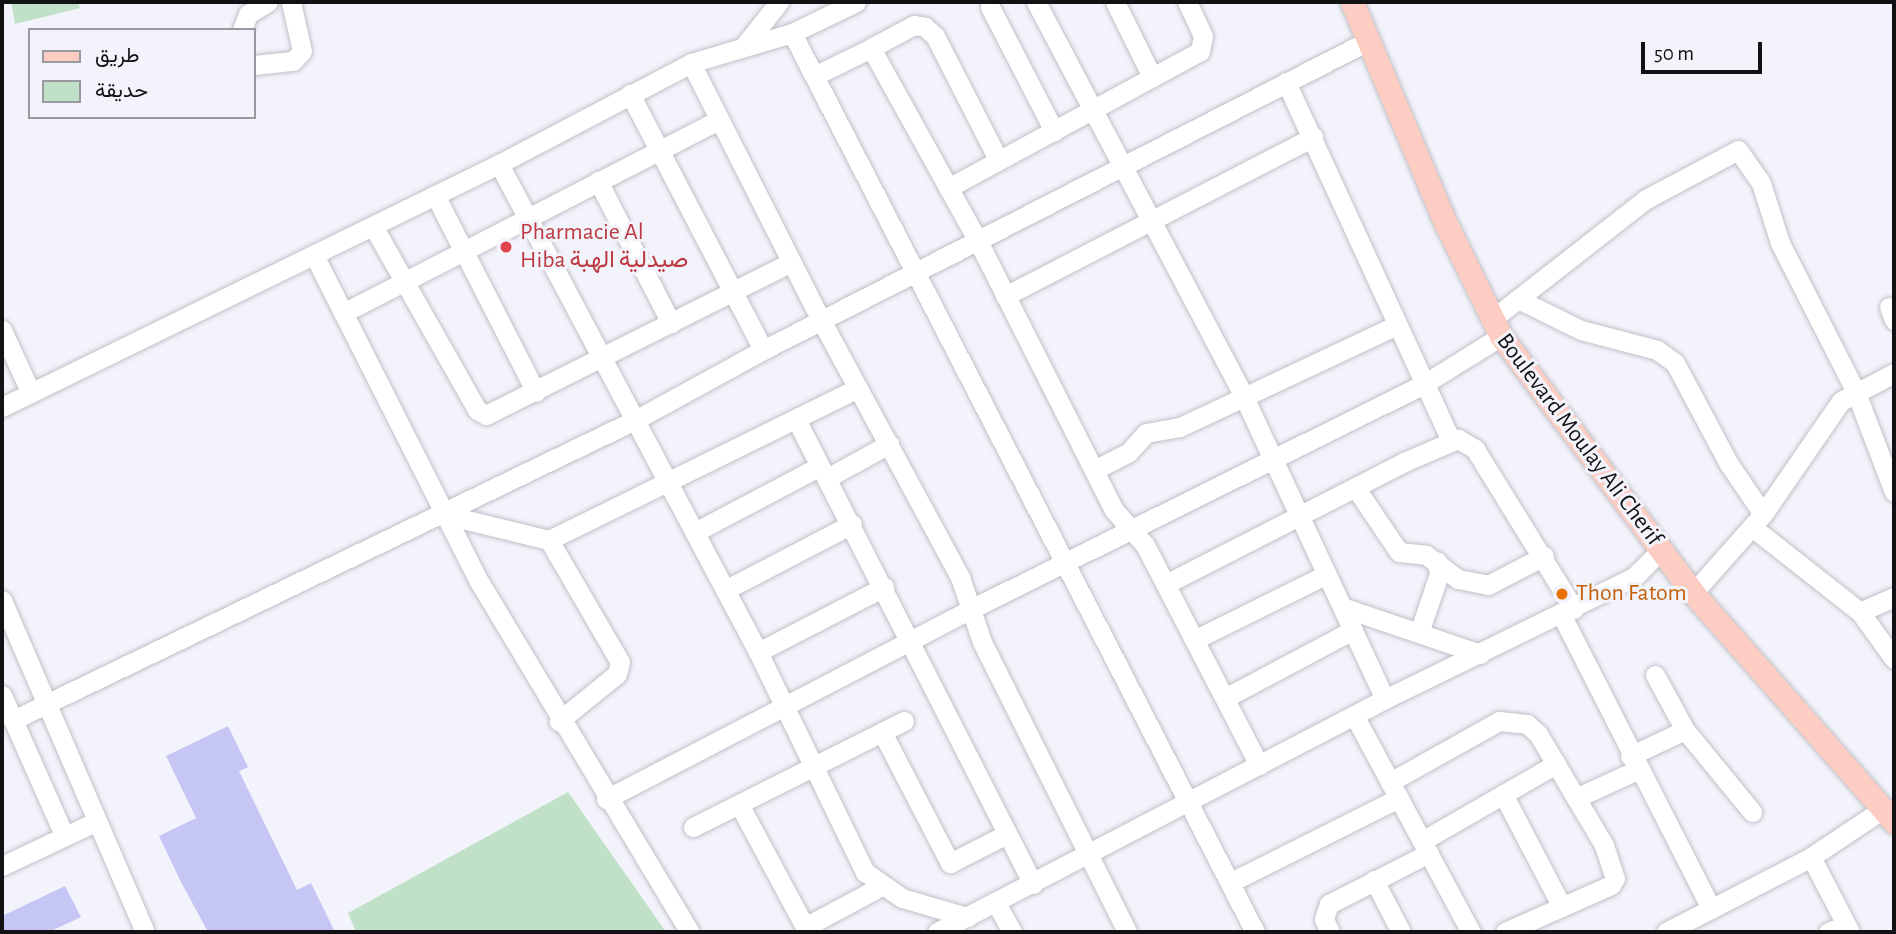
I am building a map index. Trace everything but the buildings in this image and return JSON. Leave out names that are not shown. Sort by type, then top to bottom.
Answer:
[{"type":"main road","name":"Boulevard Moulay Ali Cherif","points":[[1352,2],[1496,328],[1693,593],[1889,816]]},
{"type":"street","points":[[243,28],[248,14],[268,2]]},
{"type":"street","points":[[256,65],[293,61],[302,51],[290,2]]},
{"type":"street","points":[[745,45],[779,2]]},
{"type":"street","points":[[2,407],[499,164],[691,64],[745,45],[792,33],[856,2]]},
{"type":"street","points":[[1036,2],[1244,397],[1385,699]]},
{"type":"street","points":[[1115,2],[1152,77]]},
{"type":"street","points":[[948,188],[1092,111],[1205,46],[1186,2]]},
{"type":"street","points":[[990,7],[1054,131]]},
{"type":"street","points":[[816,75],[914,25],[925,27],[935,36],[998,159]]},
{"type":"street","points":[[792,33],[816,75],[1255,932]]},
{"type":"street","points":[[13,720],[446,515],[635,421],[821,320],[917,275],[1368,41]]},
{"type":"street","points":[[871,48],[979,243],[1114,510],[1133,532],[1166,584],[1259,765]]},
{"type":"street","points":[[691,64],[821,320],[960,577],[982,642],[1128,932]]},
{"type":"street","points":[[1286,82],[1450,439]]},
{"type":"street","points":[[630,94],[763,351]]},
{"type":"street","points":[[343,313],[718,120]]},
{"type":"street","points":[[1005,296],[1313,137]]},
{"type":"street","points":[[606,799],[971,609],[1133,532],[1424,384],[1496,328],[1518,299],[1646,199],[1738,150],[1761,183],[1780,243],[1855,390],[1894,492]]},
{"type":"street","points":[[499,164],[758,652],[855,857],[880,887],[967,917]]},
{"type":"street","points":[[598,181],[671,323]]},
{"type":"street","points":[[435,195],[536,392]]},
{"type":"street","points":[[373,226],[477,410],[492,414],[791,262]]},
{"type":"street","points":[[314,255],[446,515],[559,721],[690,932]]},
{"type":"street","points":[[1518,299],[1581,330],[1657,350],[1675,363],[1758,520],[1860,611],[1894,659]]},
{"type":"street","points":[[1094,470],[1128,453],[1146,433],[1180,427],[1397,325]]},
{"type":"street","points":[[2,330],[31,393]]},
{"type":"street","points":[[1693,593],[1758,520],[1841,401],[1855,390],[1894,373]]},
{"type":"street","points":[[446,515],[549,540],[858,388]]},
{"type":"street","points":[[796,419],[852,524],[1033,884]]},
{"type":"street","points":[[1166,584],[1450,439],[1467,442],[1475,449],[1544,555],[1633,763],[1711,909]]},
{"type":"street","points":[[695,532],[889,444]]},
{"type":"street","points":[[1355,487],[1399,552],[1437,561],[1458,579],[1488,585],[1544,555]]},
{"type":"street","points":[[725,590],[852,524]]},
{"type":"street","points":[[549,540],[620,662],[617,674],[559,721]]},
{"type":"street","points":[[937,932],[1190,803],[1385,699],[1634,577],[1661,550]]},
{"type":"street","points":[[1419,633],[1439,574],[1437,561]]},
{"type":"street","points":[[1194,640],[1327,574]]},
{"type":"street","points":[[758,652],[884,587]]},
{"type":"street","points":[[1860,611],[1894,597]]},
{"type":"street","points":[[2,600],[50,704],[145,932]]},
{"type":"street","points":[[1342,607],[1479,654]]},
{"type":"street","points":[[1225,698],[1353,630]]},
{"type":"street","points":[[1655,675],[1685,730],[1752,812]]},
{"type":"street","points":[[2,695],[64,835]]},
{"type":"street","points":[[1354,715],[1471,932]]},
{"type":"street","points":[[693,827],[904,721]]},
{"type":"street","points":[[1231,882],[1394,790],[1499,721],[1527,724],[1556,764],[1604,845],[1615,878],[1611,885],[1505,932]]},
{"type":"street","points":[[1576,798],[1685,730]]},
{"type":"street","points":[[882,732],[950,863],[1007,834]]},
{"type":"street","points":[[1330,932],[1324,919],[1329,904],[1374,880],[1503,794],[1556,764]]},
{"type":"street","points":[[1503,794],[1562,906]]},
{"type":"street","points":[[739,804],[805,927],[880,887]]},
{"type":"street","points":[[1667,932],[1889,816]]},
{"type":"street","points":[[2,866],[97,821]]},
{"type":"street","points":[[1811,857],[1841,930]]},
{"type":"street","points":[[1374,880],[1401,932]]},
{"type":"street","points":[[996,903],[1013,932]]},
{"type":"green space","points":[[11,2],[78,2],[80,8],[15,24]]},
{"type":"green space","points":[[568,792],[666,932],[356,932],[348,913]]},
{"type":"place","name":"Pharmacie Al Hiba صيدلية الهبة","points":[[506,247]]},
{"type":"place","name":"Thon Fatom","points":[[1562,594]]}]
